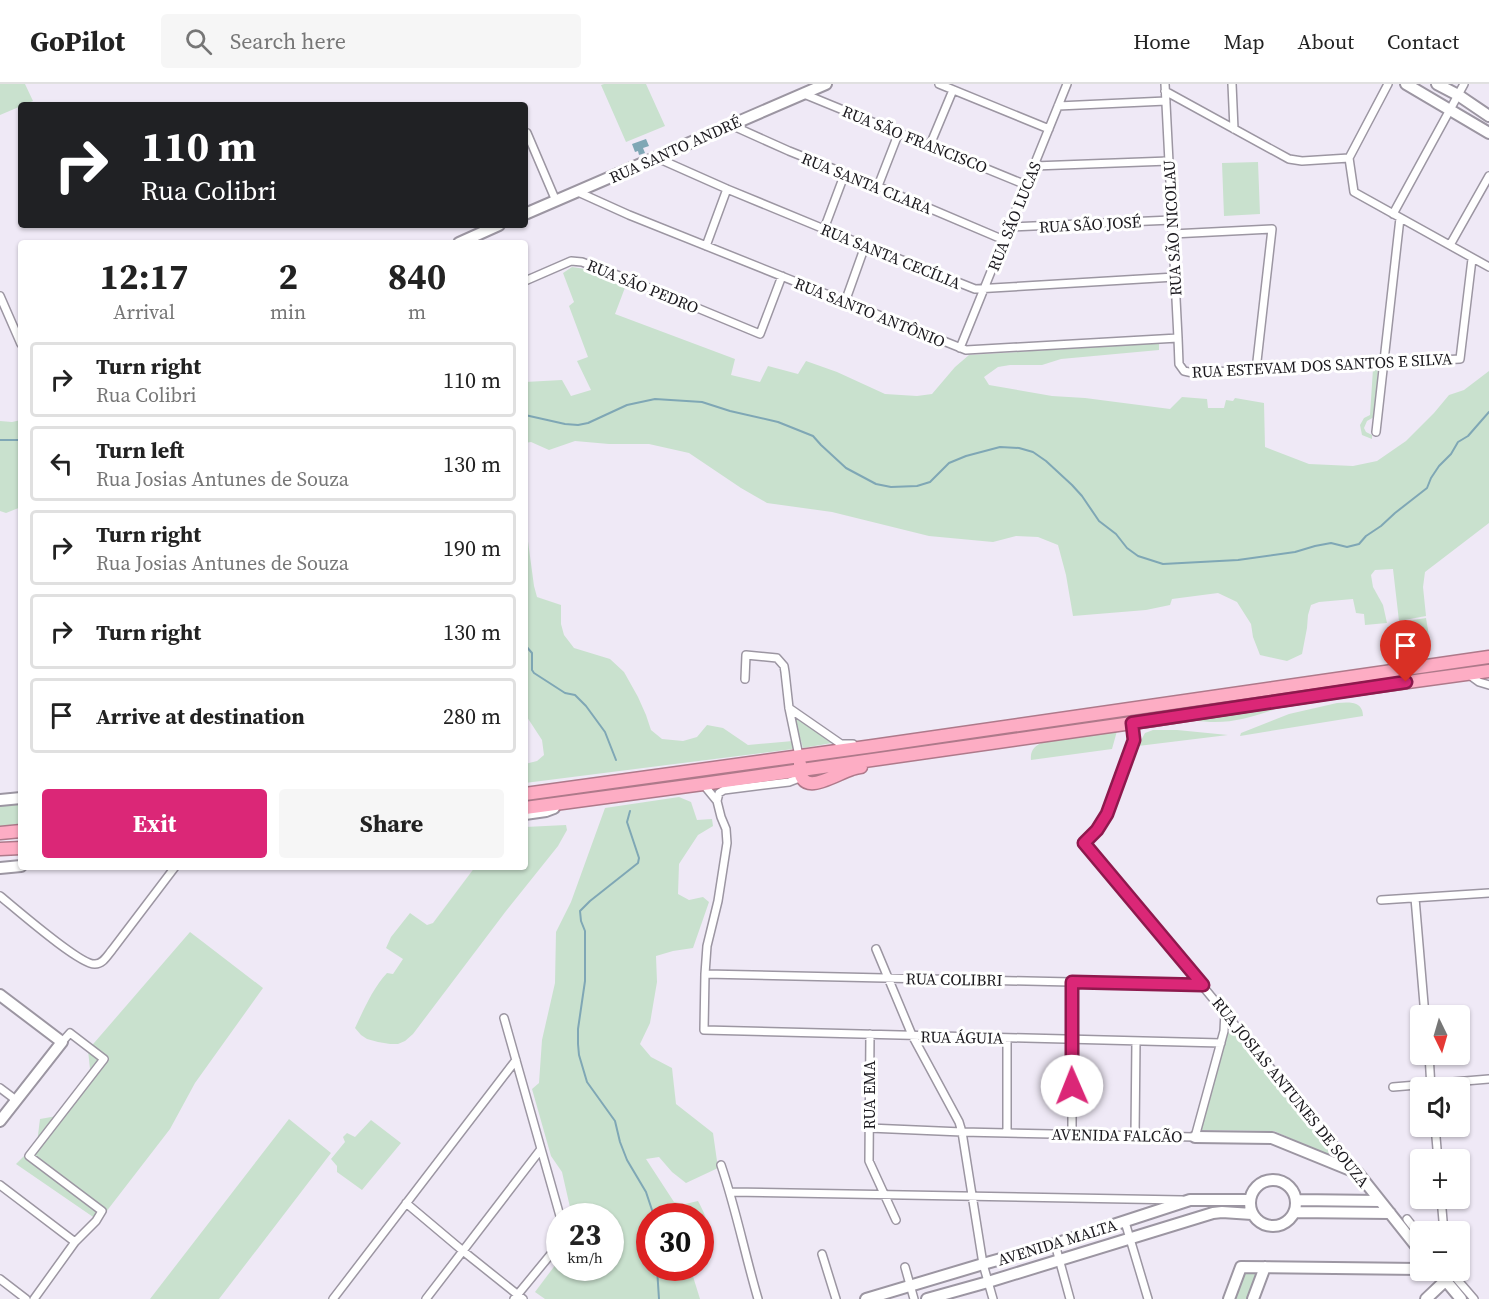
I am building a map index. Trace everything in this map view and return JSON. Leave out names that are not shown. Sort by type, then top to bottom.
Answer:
[{"type":"highway","points":[[800,767],[803,761],[873,746],[1489,657]]},
{"type":"highway","points":[[800,767],[808,783],[813,784],[852,769],[959,746],[1489,671]]},
{"type":"highway","points":[[528,808],[703,784],[800,767]]},
{"type":"highway","points":[[528,794],[800,767]]},
{"type":"highway","points":[[0,834],[18,833]]},
{"type":"highway","points":[[2,849],[18,848]]},
{"type":"street","name":"RUA SANTO ANDRÉ","points":[[528,213],[826,84]]},
{"type":"street","points":[[939,84],[1049,129]]},
{"type":"street","name":"RUA SÃO LUCAS","points":[[960,348],[1067,84]]},
{"type":"street","points":[[1232,84],[1234,129]]},
{"type":"street","points":[[1388,84],[1348,158],[1354,192],[1489,267]]},
{"type":"street","points":[[1437,84],[1489,116]]},
{"type":"street","points":[[1376,432],[1397,216],[1464,84]]},
{"type":"street","points":[[1410,85],[1489,133]]},
{"type":"street","points":[[1165,88],[1289,159],[1302,161],[1348,158]]},
{"type":"street","name":"RUA SÃO NICOLAU","points":[[1165,88],[1179,364],[1184,371]]},
{"type":"street","points":[[930,145],[953,90]]},
{"type":"street","name":"RUA SÃO FRANCISCO","points":[[804,94],[1026,185]]},
{"type":"street","points":[[1058,106],[1166,101]]},
{"type":"street","name":"RUA SANTA CLARA","points":[[731,125],[1004,240]]},
{"type":"street","points":[[878,186],[899,132]]},
{"type":"street","points":[[528,135],[556,201]]},
{"type":"street","name":"RUA SANTA CECÍLIA","points":[[655,158],[975,289],[1175,277]]},
{"type":"street","points":[[1034,166],[1169,161]]},
{"type":"street","points":[[824,229],[845,173]]},
{"type":"street","points":[[1450,246],[1489,176]]},
{"type":"street","points":[[706,246],[727,189]]},
{"type":"street","name":"RUA SANTO ANTÔNIO","points":[[578,192],[966,350],[1178,338]]},
{"type":"street","name":"RUA SÃO JOSÉ","points":[[1009,227],[1172,220]]},
{"type":"street","points":[[466,240],[492,228]]},
{"type":"street","points":[[1172,234],[1272,229],[1256,370]]},
{"type":"street","points":[[845,302],[866,246]]},
{"type":"street","name":"RUA ESTEVAM DOS SANTOS E SILVA","points":[[1184,371],[1193,373],[1460,359],[1472,259]]},
{"type":"street","name":"RUA SÃO PEDRO","points":[[528,280],[571,261],[582,262],[760,334],[782,276]]},
{"type":"street","points":[[0,296],[18,337]]},
{"type":"street","points":[[717,801],[719,793],[724,790],[789,782],[800,767],[784,666],[777,658],[746,655],[744,679]]},
{"type":"street","points":[[1468,674],[1479,682],[1489,685]]},
{"type":"street","points":[[789,708],[841,744],[873,746]]},
{"type":"street","name":"RUA JOSIAS ANTUNES DE SOUZA","points":[[1132,723],[1134,740],[1107,814],[1097,830],[1084,843],[1410,1238]]},
{"type":"street","points":[[703,784],[717,801],[726,829],[727,843],[718,901],[706,946],[705,974]]},
{"type":"street","points":[[0,800],[18,798]]},
{"type":"street","points":[[528,814],[546,811],[565,803]]},
{"type":"street","points":[[2,849],[4,858],[0,868],[18,866]]},
{"type":"street","points":[[0,896],[76,957],[91,965],[102,962],[174,870]]},
{"type":"street","points":[[1381,900],[1489,893]]},
{"type":"street","points":[[1415,898],[1424,1005]]},
{"type":"street","points":[[876,949],[912,1035],[963,1132],[983,1264],[993,1299]]},
{"type":"street","name":"RUA COLIBRI","points":[[705,974],[1203,985]]},
{"type":"street","name":"RUA ÁGUIA","points":[[705,974],[704,1030],[1221,1043]]},
{"type":"street","points":[[1072,982],[1072,1134]]},
{"type":"street","points":[[0,995],[62,1042]]},
{"type":"street","points":[[1194,1137],[1224,1031],[1225,1012]]},
{"type":"street","points":[[504,1018],[556,1203]]},
{"type":"street","points":[[0,1121],[70,1033],[104,1059],[29,1156],[102,1211],[96,1221],[75,1242],[34,1299]]},
{"type":"street","name":"RUA EMA","points":[[870,1034],[869,1161],[885,1195]]},
{"type":"street","points":[[1007,1038],[1007,1132]]},
{"type":"street","points":[[1135,1135],[1136,1041]]},
{"type":"street","points":[[333,1299],[516,1060]]},
{"type":"street","points":[[1470,1081],[1489,1079]]},
{"type":"street","points":[[1393,1087],[1410,1087]]},
{"type":"street","points":[[0,1088],[16,1100]]},
{"type":"street","name":"AVENIDA FALCÃO","points":[[869,1128],[1272,1138],[1358,1173]]},
{"type":"street","points":[[426,1299],[540,1149]]},
{"type":"street","points":[[721,1166],[758,1299]]},
{"type":"street","points":[[1266,1182],[1285,1184],[1292,1190],[1296,1200],[1294,1212],[1289,1220],[1276,1226],[1262,1224],[1252,1214],[1250,1200],[1257,1187],[1266,1182]]},
{"type":"street","points":[[0,1185],[75,1242]]},
{"type":"street","points":[[730,1192],[1190,1200]]},
{"type":"street","points":[[885,1195],[896,1220]]},
{"type":"street","name":"AVENIDA MALTA","points":[[866,1299],[1055,1244],[1190,1200],[1250,1200]]},
{"type":"street","points":[[1296,1200],[1380,1201]]},
{"type":"street","points":[[406,1203],[518,1298],[546,1261]]},
{"type":"street","points":[[1294,1212],[1390,1213]]},
{"type":"street","name":"AVENIDA MALTA","points":[[927,1299],[1213,1213],[1252,1214]]},
{"type":"street","points":[[1407,1220],[1410,1224]]},
{"type":"street","points":[[1125,1222],[1148,1299]]},
{"type":"street","points":[[1055,1244],[1070,1299]]},
{"type":"street","points":[[822,1254],[836,1299]]},
{"type":"street","points":[[905,1267],[914,1299]]},
{"type":"street","points":[[1229,1299],[1241,1267],[1410,1269]]},
{"type":"street","points":[[1253,1299],[1265,1267]]},
{"type":"street","points":[[0,1279],[26,1299]]},
{"type":"street","points":[[1426,1299],[1441,1281]]},
{"type":"street","points":[[1451,1281],[1461,1299]]},
{"type":"street","points":[[1455,1281],[1474,1299]]},
{"type":"green space","points":[[0,84],[25,84],[33,101],[18,102],[18,107],[0,115]]},
{"type":"green space","points":[[646,84],[665,126],[626,142],[601,85]]},
{"type":"green space","points":[[1258,162],[1260,214],[1224,216],[1222,163]]},
{"type":"green space","points":[[572,267],[585,269],[626,285],[615,314],[735,359],[731,375],[760,382],[768,366],[798,374],[806,361],[885,394],[917,396],[932,394],[955,367],[969,355],[1159,343],[1159,350],[1061,359],[1042,365],[998,367],[984,377],[989,385],[1052,396],[1170,409],[1182,397],[1207,399],[1208,408],[1224,408],[1226,400],[1233,401],[1235,398],[1264,403],[1265,447],[1309,464],[1353,466],[1377,461],[1406,441],[1449,395],[1464,390],[1489,371],[1489,523],[1425,572],[1423,587],[1426,616],[1399,621],[1393,569],[1375,570],[1371,575],[1373,587],[1383,605],[1387,623],[1365,625],[1364,614],[1356,613],[1353,599],[1319,602],[1311,605],[1302,654],[1287,661],[1260,655],[1251,624],[1237,602],[1218,593],[1172,599],[1170,605],[1146,610],[1073,616],[1058,545],[1038,537],[1016,536],[993,542],[929,536],[832,512],[767,503],[689,453],[649,444],[575,441],[549,450],[528,442],[528,382],[562,380],[571,396],[591,390],[577,361],[588,357],[569,306],[574,302],[563,273]]},
{"type":"green space","points":[[1373,369],[1378,369],[1374,417],[1367,421],[1364,428],[1372,435],[1372,439],[1362,435],[1360,425],[1364,418],[1370,415]]},
{"type":"green space","points":[[0,421],[18,421],[18,508],[6,513],[0,511]]},
{"type":"green space","points":[[528,541],[537,597],[561,605],[561,624],[564,635],[574,648],[610,659],[624,672],[638,697],[651,730],[662,739],[683,741],[697,737],[707,725],[723,728],[748,745],[793,741],[793,749],[528,783],[528,763],[537,761],[544,755],[542,740],[528,719]]},
{"type":"green space","points":[[1426,618],[1430,642],[1404,646],[1400,622]]},
{"type":"green space","points":[[1489,659],[1489,665],[924,746],[810,765],[815,760],[833,757]]},
{"type":"green space","points":[[1337,703],[1358,705],[1363,716],[1240,736],[1241,733],[1289,714]]},
{"type":"green space","points":[[1282,707],[1248,718],[1216,722],[1192,720]]},
{"type":"green space","points":[[794,716],[832,743],[803,748]]},
{"type":"green space","points":[[1153,730],[1228,735],[1138,746],[1145,733]]},
{"type":"green space","points":[[1117,731],[1112,749],[1031,760],[1034,748],[1044,742]]},
{"type":"green space","points":[[794,763],[793,765],[528,804],[528,796]]},
{"type":"green space","points":[[679,797],[691,802],[697,820],[712,819],[713,826],[698,835],[679,864],[678,894],[689,900],[703,897],[709,902],[693,948],[656,956],[657,982],[650,1023],[640,1044],[651,1057],[672,1068],[676,1104],[713,1133],[718,1168],[686,1183],[659,1157],[646,1159],[674,1202],[680,1203],[636,1203],[636,1281],[694,1281],[700,1299],[545,1299],[535,1292],[546,1277],[546,1281],[624,1281],[624,1203],[569,1203],[562,1172],[551,1156],[532,1089],[539,1083],[542,1040],[555,983],[556,932],[571,902],[605,808]]},
{"type":"green space","points":[[18,803],[18,828],[0,830],[0,804]]},
{"type":"green space","points":[[566,825],[567,830],[558,846],[413,1034],[398,1044],[378,1042],[361,1035],[355,1028],[369,999],[387,973],[393,974],[403,959],[386,948],[391,937],[410,913],[427,925],[433,923],[473,870],[528,870],[528,827]]},
{"type":"green space","points":[[190,932],[263,988],[195,1083],[170,1129],[99,1221],[16,1164],[37,1143],[40,1119],[57,1116],[90,1069],[88,1050]]},
{"type":"green space","points":[[1228,1020],[1346,1163],[1274,1131],[1202,1130],[1200,1128]]},
{"type":"green space","points":[[289,1119],[331,1153],[219,1299],[150,1299]]},
{"type":"green space","points":[[371,1120],[401,1143],[362,1190],[337,1172],[337,1166],[331,1159],[345,1142],[343,1137],[347,1133],[355,1137]]},
{"type":"green space","points":[[1242,1270],[1259,1270],[1248,1299],[1231,1299]]},
{"type":"water","points":[[646,139],[649,146],[643,148],[645,153],[639,155],[632,144]]},
{"type":"waterway","points":[[528,416],[578,425],[588,423],[627,405],[655,399],[702,402],[778,422],[813,436],[846,468],[876,484],[891,487],[917,486],[930,482],[949,463],[966,456],[1000,447],[1019,448],[1033,452],[1046,461],[1072,485],[1099,521],[1116,534],[1127,548],[1138,556],[1163,564],[1238,560],[1295,552],[1331,543],[1347,547],[1359,544],[1427,488],[1439,466],[1451,454],[1458,442],[1468,436],[1489,412]]},
{"type":"waterway","points":[[0,440],[18,440]]},
{"type":"waterway","points":[[528,648],[532,653],[534,673],[565,693],[575,695],[586,706],[605,732],[616,760]]},
{"type":"waterway","points":[[630,811],[627,822],[639,858],[638,863],[580,911],[585,931],[585,981],[578,1044],[587,1082],[615,1121],[627,1160],[646,1192],[650,1203]]},
{"type":"waterway","points":[[658,1281],[659,1299]]},
{"type":"route","points":[[1072,1086],[1072,982],[1203,985],[1084,843],[1097,830],[1107,814],[1134,740],[1132,723],[1406,682]]}]
